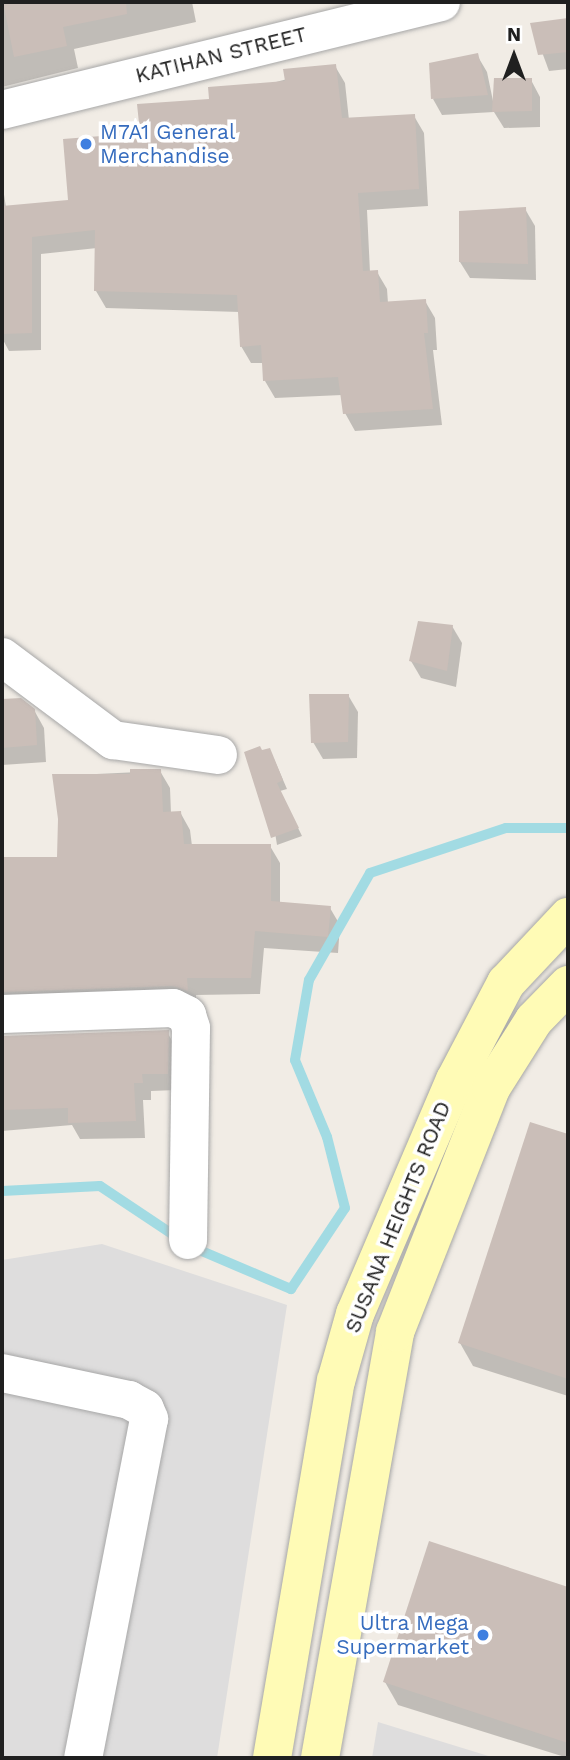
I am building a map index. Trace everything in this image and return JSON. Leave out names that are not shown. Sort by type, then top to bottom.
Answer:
[{"type":"main road","name":"SUSANA HEIGHTS ROAD","points":[[272,1758],[336,1381],[355,1314],[454,1080],[506,983],[568,917]]},
{"type":"main road","name":"SUSANA HEIGHTS ROAD","points":[[320,1758],[395,1332],[491,1088],[534,1020],[568,985]]},
{"type":"street","name":"KATIHAN STREET","points":[[2,110],[441,2]]},
{"type":"street","points":[[2,657],[113,740],[218,755]]},
{"type":"street","points":[[2,1014],[173,1008],[187,1015],[191,1028],[188,1240]]},
{"type":"street","points":[[2,1373],[129,1400],[145,1409],[149,1419],[83,1758]]},
{"type":"shaded area","points":[[102,1244],[287,1305],[217,1758],[2,1758],[2,1260]]},
{"type":"shaded area","points":[[378,1722],[495,1758],[372,1758]]},
{"type":"building","points":[[3,2],[126,2],[127,14],[63,27],[67,46],[14,57]]},
{"type":"building","points":[[568,18],[568,52],[538,55],[530,23]]},
{"type":"building","points":[[478,53],[488,95],[431,99],[429,63]]},
{"type":"building","points":[[336,64],[342,118],[415,114],[419,189],[358,193],[363,271],[378,270],[380,302],[426,299],[428,333],[424,333],[433,409],[343,414],[338,377],[263,381],[261,345],[240,347],[237,295],[94,291],[95,230],[32,237],[32,333],[2,334],[2,206],[68,200],[63,139],[140,133],[137,104],[209,99],[208,87],[285,81],[283,69]]},
{"type":"building","points":[[494,78],[532,78],[532,111],[492,112]]},
{"type":"building","points":[[526,207],[528,264],[459,262],[459,211]]},
{"type":"building","points":[[418,621],[453,625],[447,671],[409,661]]},
{"type":"building","points":[[309,694],[349,694],[348,742],[311,743]]},
{"type":"building","points":[[21,698],[35,709],[37,745],[2,748],[2,699]]},
{"type":"building","points":[[260,746],[262,750],[270,748],[283,780],[277,783],[299,828],[271,838],[244,752]]},
{"type":"building","points":[[130,769],[161,769],[163,812],[181,811],[184,844],[271,844],[271,901],[331,906],[328,937],[255,931],[251,978],[187,978],[188,991],[172,986],[2,992],[3,857],[57,857],[58,819],[52,774],[130,774]]},
{"type":"building","points":[[169,1030],[168,1074],[142,1074],[143,1083],[134,1083],[136,1121],[68,1123],[68,1108],[2,1110],[2,1036]]},
{"type":"building","points":[[530,1122],[568,1134],[568,1379],[458,1343]]},
{"type":"building","name":"Ultra Mega Supermarket","points":[[429,1541],[568,1587],[568,1743],[383,1682]]},
{"type":"waterway","points":[[190,1246],[291,1289],[345,1208],[327,1137],[295,1060],[309,980],[370,873],[506,828],[568,828]]},
{"type":"waterway","points":[[2,1191],[100,1186],[178,1238]]},
{"type":"place","name":"M7A1 General Merchandise","points":[[86,144]]},
{"type":"place","name":"Ultra Mega Supermarket","points":[[483,1635]]}]
